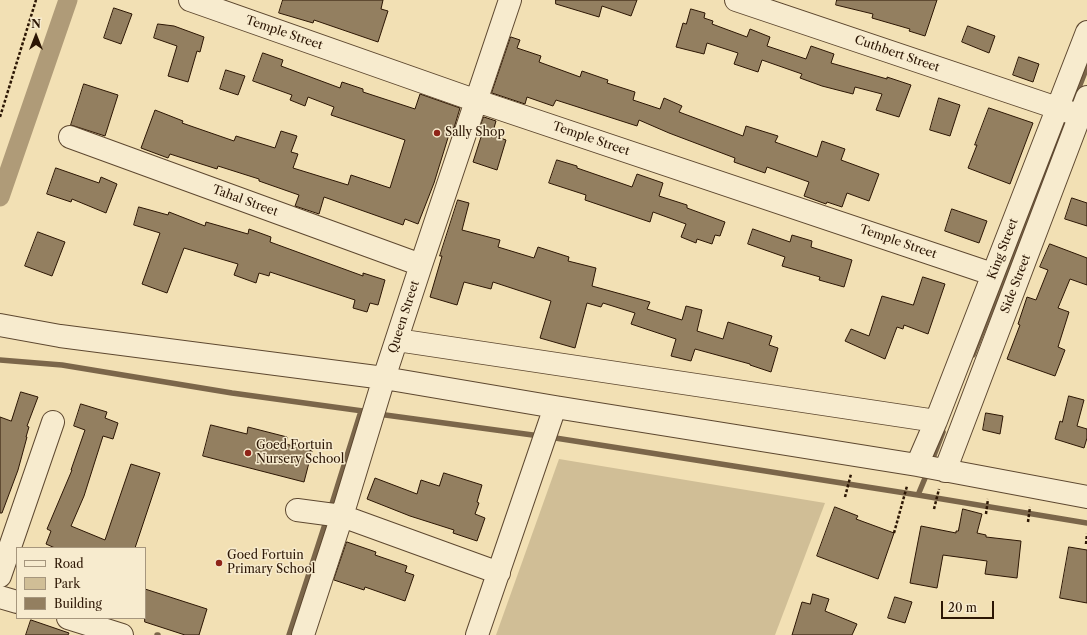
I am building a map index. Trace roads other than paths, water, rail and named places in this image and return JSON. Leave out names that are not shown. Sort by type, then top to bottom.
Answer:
[{"type":"street","name":"Temple Street","points":[[190,0],[477,101],[992,274]]},
{"type":"street","name":"Queen Street","points":[[303,635],[323,513],[369,427],[421,265],[510,0]]},
{"type":"street","name":"Cuthbert Street","points":[[736,0],[1075,110]]},
{"type":"street","name":"King Street","points":[[917,465],[936,422],[992,274],[1075,110],[1087,32]]},
{"type":"street","name":"Side Street","points":[[942,480],[1075,110]]},
{"type":"street","name":"Tahal Street","points":[[70,136],[421,265]]},
{"type":"street","points":[[0,325],[60,336],[384,378],[917,465],[942,480],[1087,497]]},
{"type":"street","points":[[398,340],[936,422]]},
{"type":"street","points":[[477,635],[555,407]]},
{"type":"street","points":[[0,576],[53,422]]},
{"type":"street","points":[[323,513],[499,573]]},
{"type":"street","points":[[0,597],[16,602]]},
{"type":"street","points":[[71,619],[122,635]]},
{"type":"waterway","points":[[0,197],[68,0]]},
{"type":"waterway","points":[[1071,108],[1087,67]]},
{"type":"waterway","points":[[973,355],[1068,116]]},
{"type":"waterway","points":[[0,360],[62,365],[232,393],[370,412]]},
{"type":"waterway","points":[[330,510],[361,411]]},
{"type":"waterway","points":[[378,414],[540,436]]},
{"type":"waterway","points":[[931,463],[943,432]]},
{"type":"waterway","points":[[549,437],[1087,523]]},
{"type":"waterway","points":[[918,495],[928,471]]},
{"type":"waterway","points":[[289,635],[327,518]]},
{"type":"place","name":"Sally Shop","points":[[437,133]]},
{"type":"place","name":"Goed Fortuin Nursery School","points":[[248,453]]},
{"type":"place","name":"Goed Fortuin Primary School","points":[[219,563]]}]
